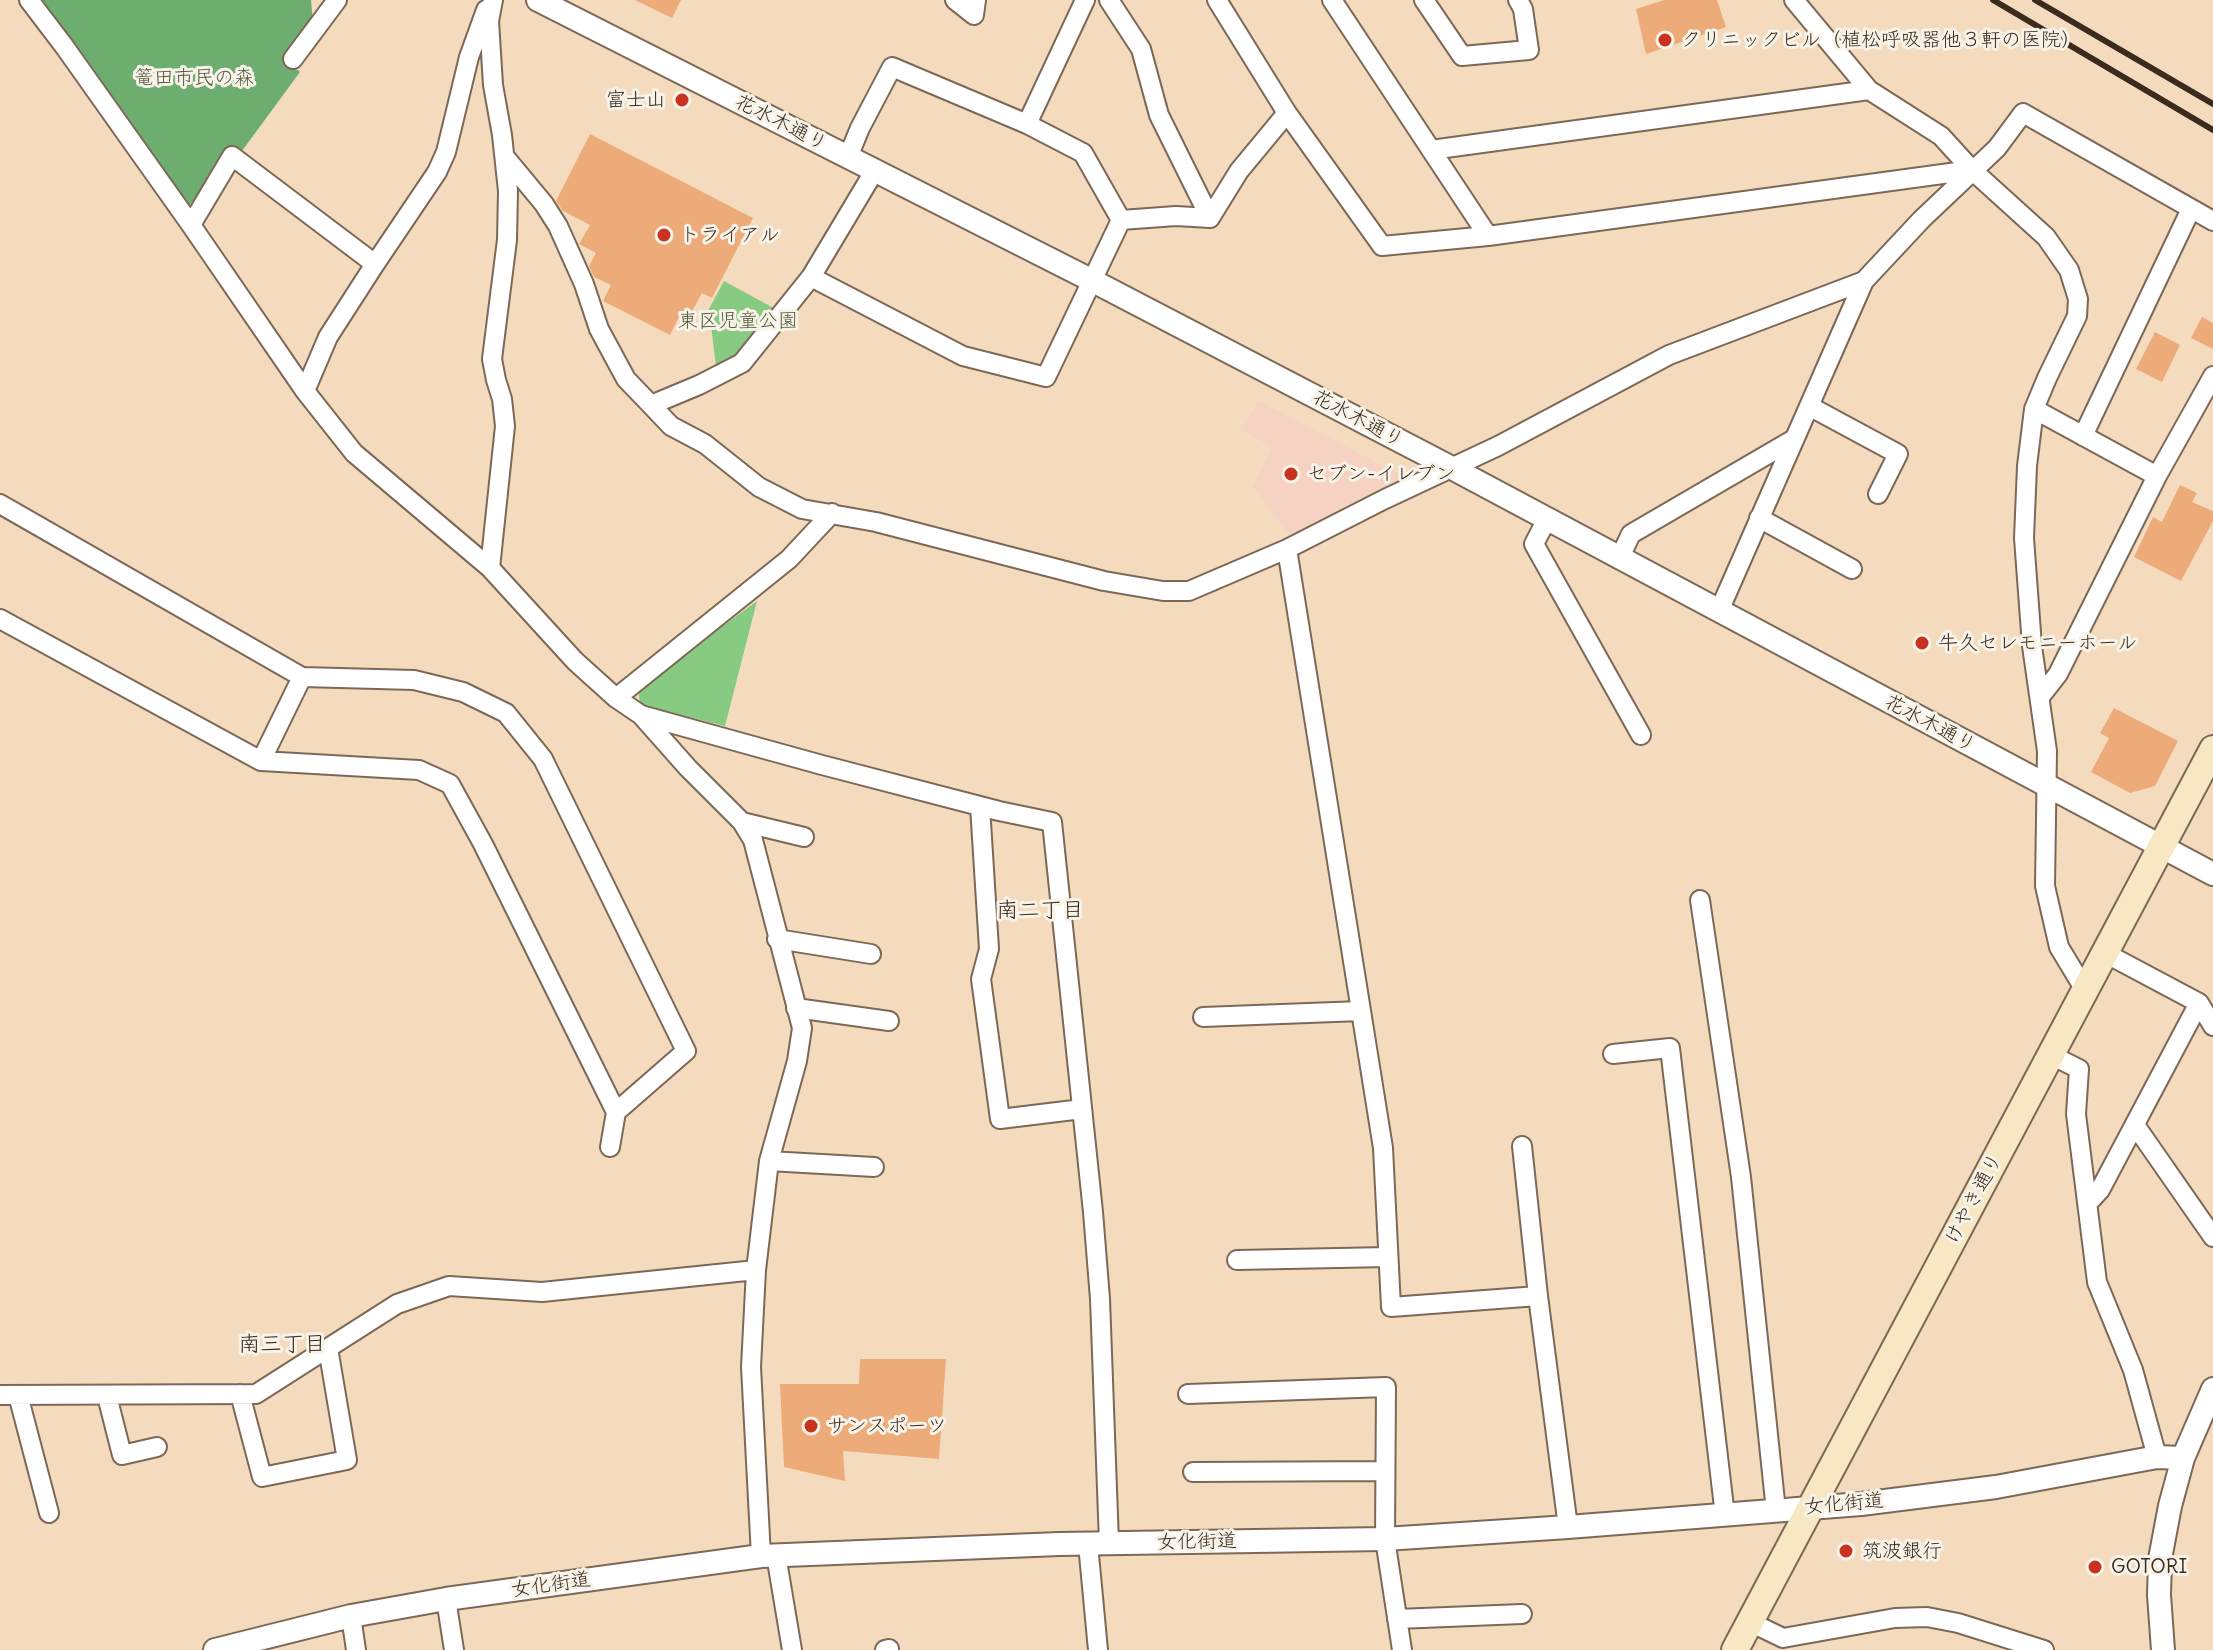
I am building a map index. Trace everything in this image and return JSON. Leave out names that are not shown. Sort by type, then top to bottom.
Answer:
[{"type":"main road","name":"けやき通り","points":[[1735,1650],[2213,749]]},
{"type":"street","points":[[29,0],[191,225],[305,391],[354,453],[490,568],[575,661],[616,698],[641,715],[742,822],[753,840],[802,1028],[797,1061],[769,1161],[756,1270],[751,1367],[768,1556],[792,1650]]},
{"type":"street","points":[[293,59],[337,0]]},
{"type":"street","points":[[305,391],[328,337],[437,172],[446,152],[469,57],[491,0]]},
{"type":"street","points":[[490,568],[505,426],[492,359],[507,240],[508,191],[493,85],[489,21],[491,0]]},
{"type":"street","name":"花水木通り","points":[[538,0],[1093,281],[1450,467],[2213,874]]},
{"type":"street","points":[[955,0],[974,15],[976,0]]},
{"type":"street","points":[[1027,124],[1085,0]]},
{"type":"street","points":[[1109,0],[1141,49],[1159,115],[1210,218]]},
{"type":"street","points":[[1240,0],[1219,3],[1287,113],[1382,246],[1488,236],[1972,170]]},
{"type":"street","points":[[1332,0],[1488,236]]},
{"type":"street","points":[[1424,0],[1462,56],[1529,50],[1523,9],[1518,0]]},
{"type":"street","points":[[1794,0],[1869,90],[1941,136],[1972,170],[2046,237],[2069,270],[2078,299],[2077,316],[2034,409],[2027,466],[2024,538],[2032,646],[2047,751],[2045,886],[2059,947],[2085,990]]},
{"type":"street","points":[[848,157],[892,67],[1027,124],[1083,153],[1121,220]]},
{"type":"street","points":[[1431,150],[1869,90]]},
{"type":"street","points":[[1210,218],[1239,171],[1287,113]]},
{"type":"street","points":[[1719,611],[1864,281],[1922,219],[1997,148],[2023,113],[2213,221]]},
{"type":"street","points":[[191,225],[232,156],[375,264]]},
{"type":"street","points":[[505,157],[558,226],[584,284],[599,329],[626,379],[671,426],[705,444],[759,487],[802,509],[891,526],[1104,581],[1163,591],[1189,591],[1287,549],[1498,446],[1669,355],[1864,281]]},
{"type":"street","points":[[651,405],[742,363],[811,277],[875,170]]},
{"type":"street","points":[[2083,436],[2191,209]]},
{"type":"street","points":[[1121,220],[1176,216],[1210,218]]},
{"type":"street","points":[[811,277],[963,356],[1046,377],[1121,220]]},
{"type":"street","points":[[2040,697],[2058,674],[2157,476],[2213,376]]},
{"type":"street","points":[[1809,406],[1898,454],[1878,494]]},
{"type":"street","points":[[2034,409],[2157,476]]},
{"type":"street","points":[[1619,559],[1631,534],[1794,439]]},
{"type":"street","points":[[0,504],[302,677],[414,680],[463,692],[506,713],[543,759],[686,1051],[616,1112]]},
{"type":"street","points":[[616,698],[789,559],[832,513]]},
{"type":"street","points":[[1759,518],[1852,569]]},
{"type":"street","points":[[1547,519],[1534,544],[1641,735]]},
{"type":"street","points":[[1287,549],[1383,1148],[1391,1307],[1538,1296]]},
{"type":"street","points":[[0,619],[261,761],[419,770],[450,784],[616,1112],[610,1147]]},
{"type":"street","points":[[261,761],[302,677]]},
{"type":"street","points":[[641,715],[980,806],[1052,822],[1100,1299],[1098,1650]]},
{"type":"street","points":[[980,806],[989,949],[981,979],[1000,1119],[1082,1109]]},
{"type":"street","points":[[742,822],[804,837]]},
{"type":"street","points":[[1700,900],[1741,1177],[1776,1511]]},
{"type":"street","points":[[777,939],[871,954]]},
{"type":"street","points":[[2105,953],[2199,1003],[2213,1026]]},
{"type":"street","points":[[2088,1203],[2100,1190],[2199,1003]]},
{"type":"street","points":[[796,1008],[889,1021]]},
{"type":"street","points":[[1203,1017],[1361,1011]]},
{"type":"street","points":[[1613,1054],[1670,1048],[1725,1516]]},
{"type":"street","points":[[2051,1055],[2079,1069],[2076,1114],[2097,1282],[2133,1370],[2157,1457]]},
{"type":"street","points":[[2135,1125],[2213,1237]]},
{"type":"street","points":[[1522,1146],[1568,1527]]},
{"type":"street","points":[[769,1161],[874,1167]]},
{"type":"street","points":[[1237,1260],[1388,1257]]},
{"type":"street","points":[[49,1513],[9,1395],[256,1394],[397,1304],[449,1286],[542,1292],[756,1270]]},
{"type":"street","points":[[240,1394],[262,1477],[347,1460],[328,1348]]},
{"type":"street","points":[[1188,1394],[1386,1387],[1385,1539],[1402,1650]]},
{"type":"street","points":[[2163,1650],[2160,1559],[2170,1506],[2183,1458],[2212,1394]]},
{"type":"street","points":[[107,1396],[122,1455],[157,1447]]},
{"type":"street","name":"女化街道","points":[[215,1650],[258,1645],[351,1616],[446,1599],[768,1556],[1098,1544],[1385,1539],[1568,1527],[1861,1504],[1996,1487],[2157,1457],[2183,1458]]},
{"type":"street","points":[[1193,1472],[1385,1471]]},
{"type":"street","points":[[446,1599],[454,1650]]},
{"type":"street","points":[[1397,1619],[1522,1614]]},
{"type":"street","points":[[351,1616],[356,1650]]},
{"type":"street","points":[[1750,1622],[1784,1644],[1895,1618],[1927,1617],[1958,1623],[2044,1650]]},
{"type":"shaded area","points":[[1258,401],[1411,480],[1290,536],[1253,487],[1272,447],[1242,430]]},
{"type":"green space","name":"篭田市民の森","points":[[36,0],[311,0],[314,34],[293,66],[300,72],[239,155],[231,148],[189,206]]},
{"type":"green space","name":"東区児童公園","points":[[724,281],[781,312],[740,362],[717,374],[709,309]]},
{"type":"green space","points":[[757,601],[725,726],[640,705],[638,688]]},
{"type":"building","points":[[635,0],[681,0],[672,18]]},
{"type":"building","name":"クリニックビル（植松呼吸器他３軒の医院）","points":[[1664,0],[1717,0],[1726,27],[1646,54],[1636,9]]},
{"type":"building","name":"トライアル","points":[[590,134],[753,218],[712,298],[702,293],[689,317],[681,313],[670,335],[603,301],[611,285],[594,277],[589,266],[596,253],[579,244],[590,225],[563,211],[556,201]]},
{"type":"building","points":[[2202,317],[2213,323],[2213,349],[2191,338]]},
{"type":"building","points":[[2155,332],[2180,345],[2162,382],[2136,369]]},
{"type":"building","points":[[2180,485],[2197,493],[2192,502],[2213,511],[2213,521],[2181,581],[2134,557],[2153,517],[2162,522]]},
{"type":"building","points":[[2114,708],[2178,741],[2155,786],[2130,793],[2091,772],[2109,738],[2100,733]]},
{"type":"building","points":[[860,1359],[946,1359],[939,1459],[843,1451],[845,1481],[784,1467],[780,1384],[859,1384]]},
{"type":"railway","points":[[1993,0],[2213,130]]},
{"type":"railway","points":[[2035,0],[2213,104]]},
{"type":"place","name":"クリニックビル（植松呼吸器他３軒の医院）","points":[[1665,40]]},
{"type":"place","name":"富士山","points":[[682,100]]},
{"type":"place","name":"トライアル","points":[[664,235]]},
{"type":"place","name":"セブン-イレブン","points":[[1291,474]]},
{"type":"place","name":"牛久セレモニーホール","points":[[1922,643]]},
{"type":"place","name":"サンスポーツ","points":[[811,1426]]},
{"type":"place","name":"筑波銀行","points":[[1846,1551]]},
{"type":"place","name":"GOTORI","points":[[2095,1567]]},
{"type":"district","name":"南二丁目","points":[[1040,911]]},
{"type":"district","name":"南三丁目","points":[[282,1345]]}]
